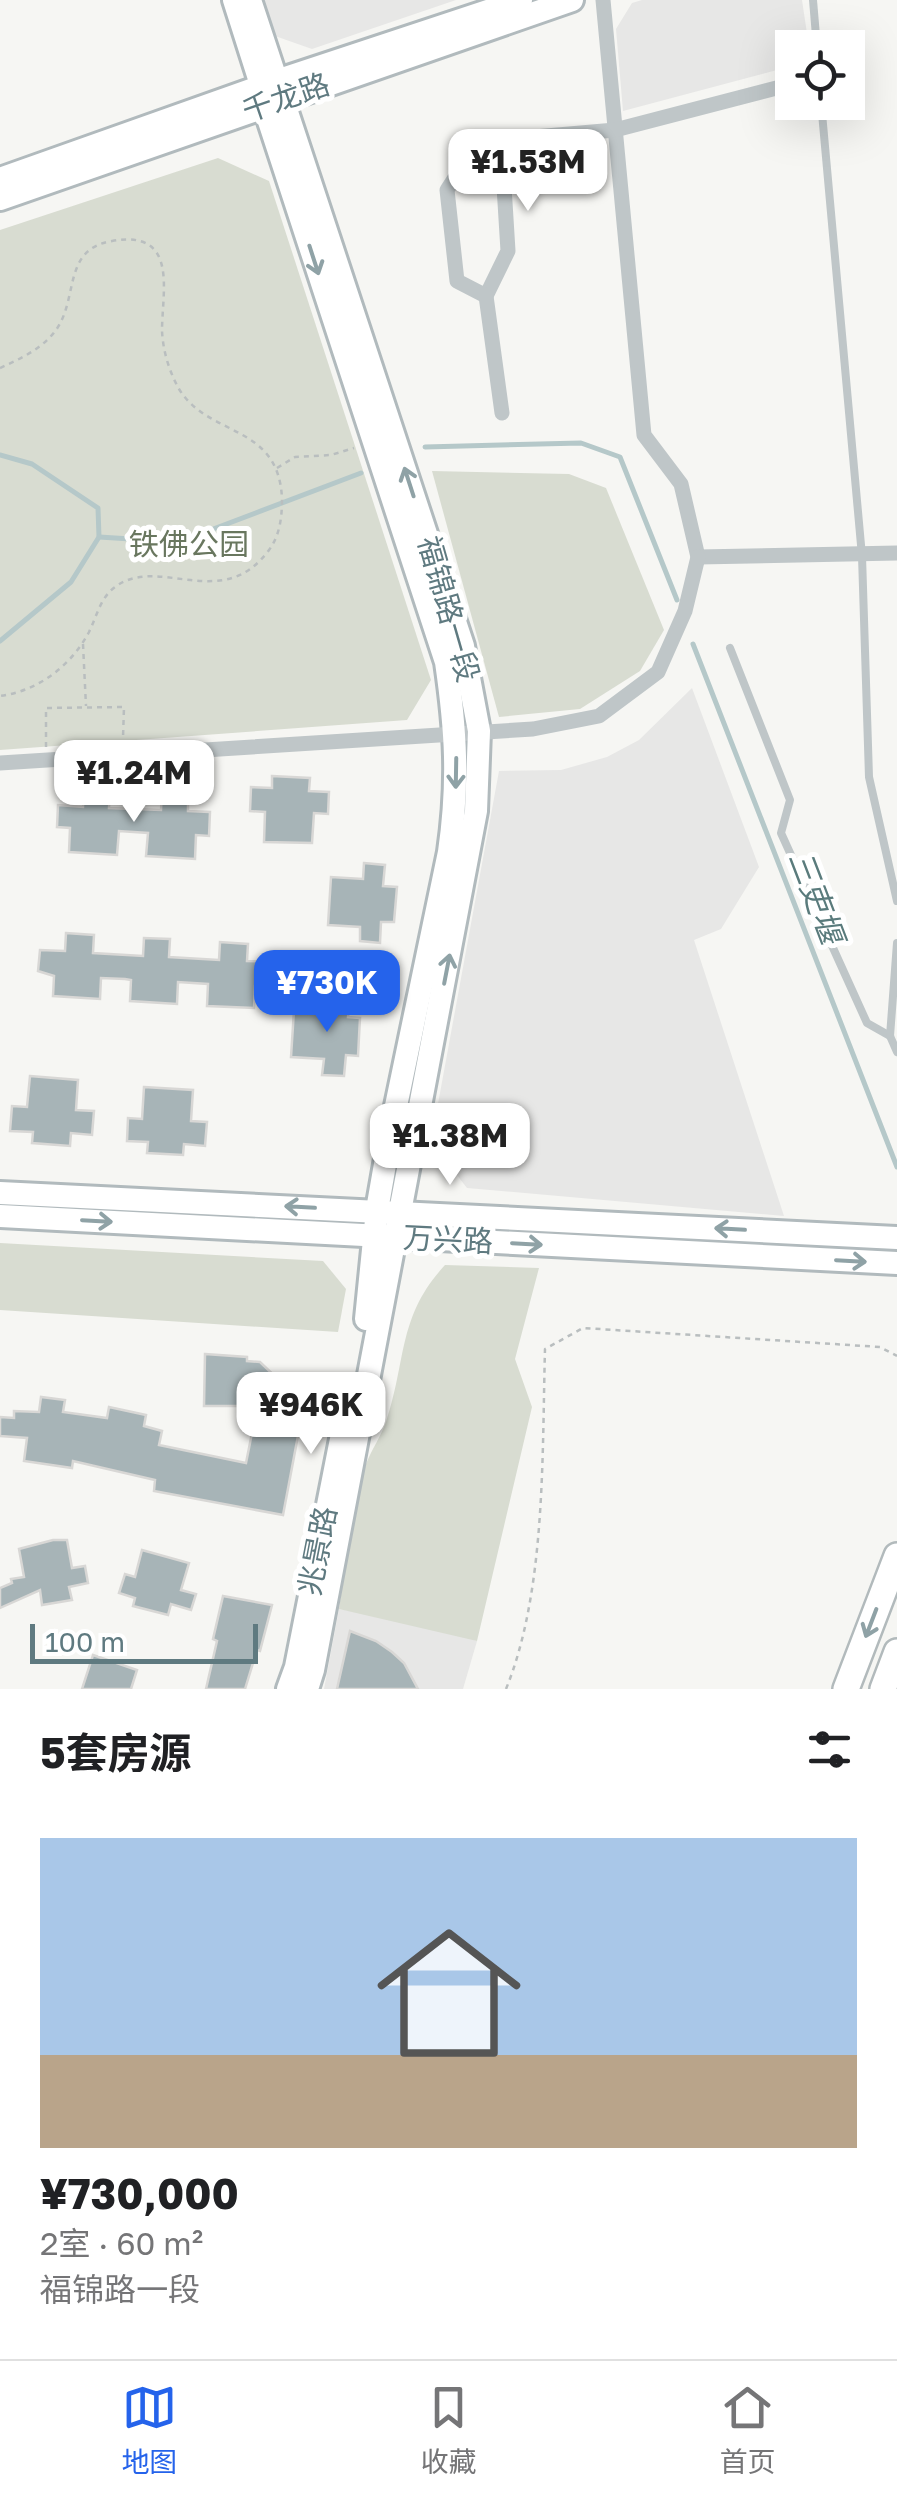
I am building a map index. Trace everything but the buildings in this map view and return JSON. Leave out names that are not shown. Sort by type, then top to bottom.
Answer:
[{"type":"main road","points":[[846,1689],[897,1556]]},
{"type":"main road","points":[[883,1689],[897,1652]]},
{"type":"street","name":"福锦路一段","points":[[234,0],[271,94],[463,646],[468,732],[387,1236]]},
{"type":"street","name":"福锦路一段","points":[[250,0],[271,94],[374,441],[468,732]]},
{"type":"street","name":"千龙路","points":[[0,199],[521,0]]},
{"type":"street","name":"千龙路","points":[[0,179],[572,0]]},
{"type":"street","points":[[0,763],[533,730],[599,716],[658,672],[685,611],[698,557],[681,484],[644,435],[603,0]]},
{"type":"street","points":[[478,142],[615,130],[775,88]]},
{"type":"street","points":[[478,142],[447,190],[457,281],[486,296]]},
{"type":"street","points":[[478,142],[503,170],[508,251],[486,296],[502,413]]},
{"type":"street","points":[[698,557],[897,554]]},
{"type":"street","points":[[0,1194],[897,1238]]},
{"type":"street","name":"万兴路","points":[[0,1216],[897,1263]]},
{"type":"street","name":"兆景路","points":[[288,1689],[296,1667],[387,1236]]},
{"type":"street","name":"兆景路","points":[[307,1689],[387,1236]]},
{"type":"lane","points":[[812,0],[814,30]]},
{"type":"lane","points":[[823,120],[862,556],[869,777],[897,901]]},
{"type":"lane","points":[[730,648],[790,800],[781,832],[867,1023],[890,1036]]},
{"type":"lane","points":[[897,943],[890,1036],[897,1052]]},
{"type":"path","points":[[0,368],[24,357],[56,330],[65,312],[73,270],[94,245],[135,240],[150,247],[166,274],[162,331],[165,355],[181,392],[195,406],[261,445],[276,468],[282,516],[269,550],[229,578],[208,584],[149,576],[132,578],[114,588],[100,604],[83,640],[57,673],[33,686],[0,696]]},
{"type":"path","points":[[276,468],[295,457],[331,455],[374,441]]},
{"type":"path","points":[[83,640],[86,707]]},
{"type":"path","points":[[46,759],[46,708],[124,707],[123,754]]},
{"type":"path","points":[[506,1689],[518,1658],[537,1545],[545,1349],[584,1328],[880,1347],[897,1356]]},
{"type":"shaded area","points":[[263,0],[456,0],[312,49],[275,36]]},
{"type":"shaded area","points":[[802,0],[806,30],[775,30],[775,71],[623,111],[616,29],[632,3]]},
{"type":"shaded area","points":[[692,688],[759,867],[721,929],[694,940],[784,1216],[467,1188],[431,1142],[499,771],[561,770],[607,757],[639,740]]},
{"type":"shaded area","points":[[339,1609],[430,1625],[477,1641],[463,1689],[324,1689]]},
{"type":"green space","name":"铁佛公园","points":[[218,158],[269,181],[431,680],[407,720],[0,750],[0,230]]},
{"type":"green space","points":[[432,471],[569,474],[606,488],[664,630],[640,671],[580,709],[499,717]]},
{"type":"green space","points":[[0,1243],[323,1261],[346,1289],[338,1332],[0,1310]]},
{"type":"green space","points":[[445,1265],[539,1268],[515,1359],[532,1407],[477,1641],[339,1609],[349,1535],[368,1458],[386,1422],[418,1303]]},
{"type":"waterway","name":"三吏堰","points":[[425,447],[581,443],[620,457],[677,600]]},
{"type":"waterway","name":"三吏堰","points":[[0,455],[32,464],[98,508],[99,537],[71,582],[0,641]]},
{"type":"waterway","name":"三吏堰","points":[[99,537],[179,542],[361,473]]},
{"type":"waterway","name":"三吏堰","points":[[693,644],[897,1167]]}]
